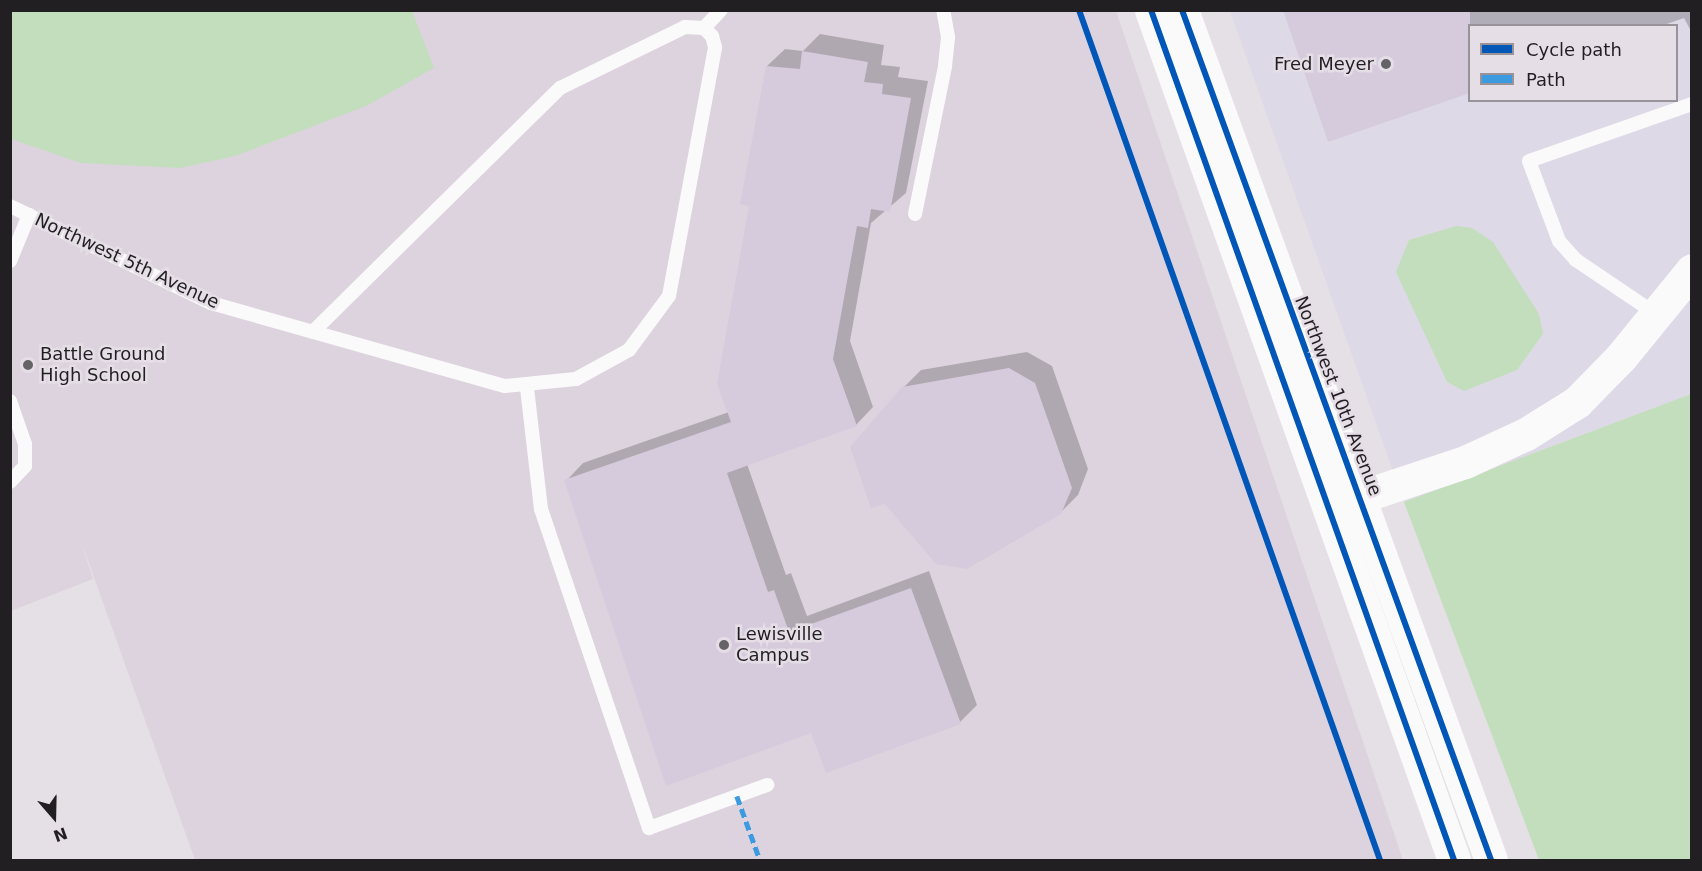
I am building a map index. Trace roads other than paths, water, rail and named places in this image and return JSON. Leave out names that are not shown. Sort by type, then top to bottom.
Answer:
[{"type":"main road","points":[[1151,10],[1454,861]]},
{"type":"main road","name":"Northwest 10th Avenue","points":[[1182,10],[1491,861]]},
{"type":"main road","points":[[1360,497],[1465,462],[1526,434],[1577,402],[1692,270]]},
{"type":"lane","points":[[313,332],[561,88],[685,27],[704,28],[721,10]]},
{"type":"lane","points":[[915,214],[945,66],[948,37],[943,10]]},
{"type":"lane","points":[[704,28],[715,47],[669,297],[644,335],[612,363],[576,380],[527,388],[542,509],[649,828],[767,785]]},
{"type":"lane","points":[[1656,314],[1576,260],[1559,241],[1529,161],[1692,104]]},
{"type":"lane","name":"Northwest 5th Avenue","points":[[10,206],[211,303],[527,388]]},
{"type":"lane","points":[[10,261],[29,215]]},
{"type":"lane","points":[[10,401],[25,455],[25,466],[10,482]]},
{"type":"place","name":"Fred Meyer","points":[[1386,64]]},
{"type":"place","name":"Battle Ground High School","points":[[28,365]]},
{"type":"place","name":"Lewisville Campus","points":[[724,645]]}]
